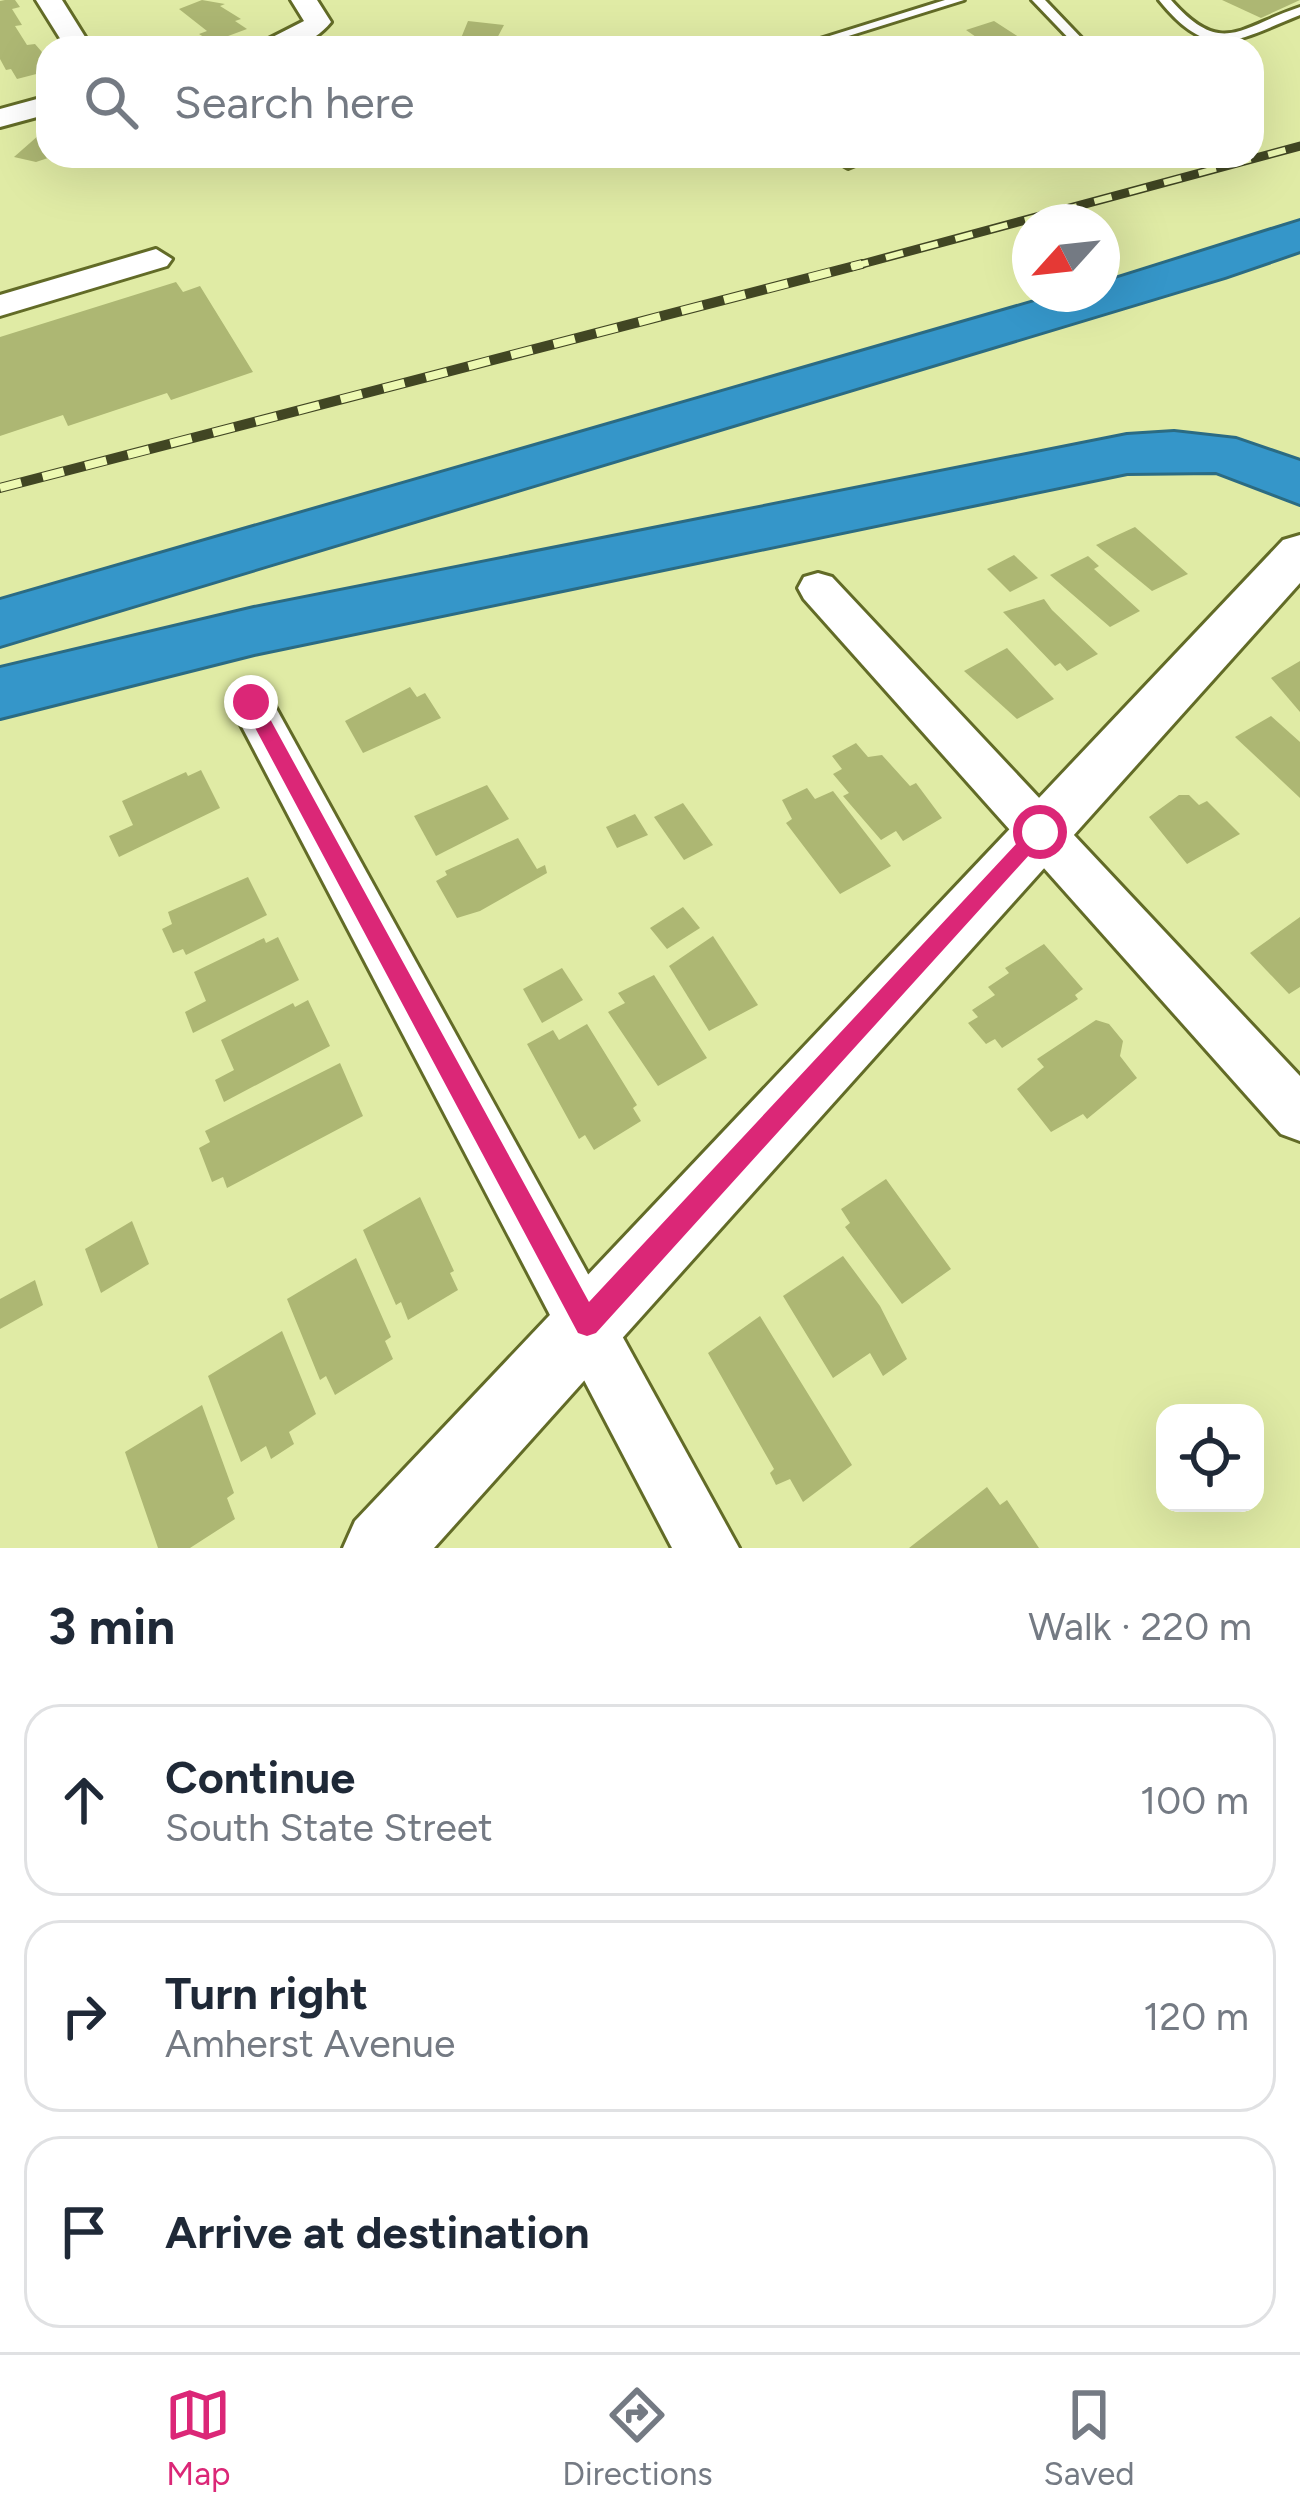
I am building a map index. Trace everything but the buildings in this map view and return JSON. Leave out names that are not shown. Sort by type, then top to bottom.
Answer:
[{"type":"highway","points":[[0,623],[1208,267],[1300,235]]},
{"type":"highway","points":[[0,662],[262,580],[1130,337],[1300,280]]},
{"type":"highway","points":[[0,693],[277,626],[1127,454],[1182,447],[1228,455],[1300,485]]},
{"type":"street","points":[[49,0],[72,36]]},
{"type":"street","points":[[294,36],[312,29],[317,15],[304,0]]},
{"type":"street","points":[[0,118],[36,108]]},
{"type":"street","points":[[0,306],[156,259]]},
{"type":"street","points":[[382,1548],[1300,552]]},
{"type":"street","points":[[818,588],[1300,1115]]},
{"type":"street","points":[[251,702],[706,1548]]},
{"type":"lane","points":[[837,36],[958,0]]},
{"type":"lane","points":[[1038,0],[1073,36]]},
{"type":"lane","points":[[1165,0],[1185,26],[1200,36]]},
{"type":"lane","points":[[1235,36],[1300,11]]},
{"type":"railway","points":[[1264,156],[1300,146]]},
{"type":"railway","points":[[851,267],[1218,168]]},
{"type":"railway","points":[[0,488],[862,264]]},
{"type":"route","points":[[251,702],[587,1324],[1040,832]]}]
